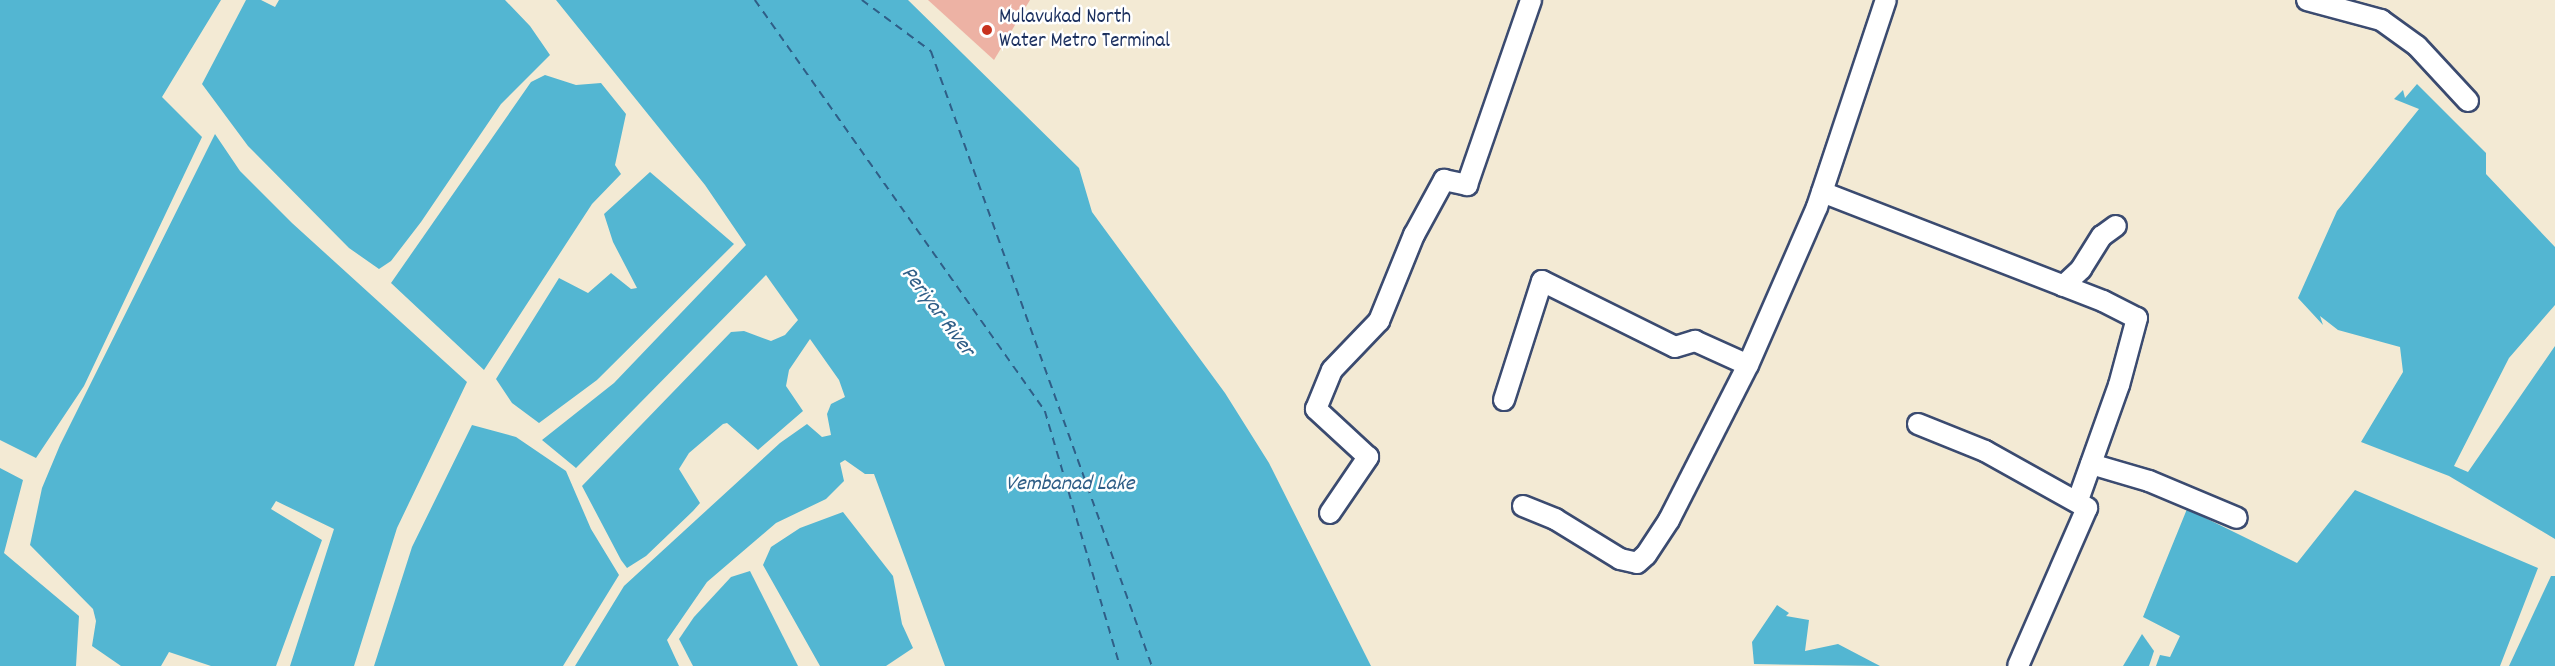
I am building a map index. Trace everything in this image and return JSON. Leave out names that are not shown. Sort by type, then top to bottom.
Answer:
[{"type":"street","points":[[1330,513],[1368,457],[1316,408],[1332,370],[1379,321],[1414,235],[1444,180],[1467,185],[1531,0]]},
{"type":"street","points":[[1523,506],[1555,519],[1620,559],[1637,563],[1670,520],[1748,365],[1822,192],[1886,0]]},
{"type":"street","points":[[2307,0],[2381,20],[2416,46],[2468,101]]},
{"type":"street","points":[[1822,192],[2063,286],[2136,318],[2078,500]]},
{"type":"street","points":[[2063,286],[2081,269],[2102,236],[2116,226]]},
{"type":"street","points":[[1504,400],[1542,281],[1675,347],[1695,341],[1748,365]]},
{"type":"street","points":[[1918,423],[1985,451],[2039,484],[2078,500],[2087,508],[2080,529],[2018,666]]},
{"type":"street","points":[[2091,464],[2149,481],[2237,518]]},
{"type":"water","points":[[0,0],[221,0],[162,97],[202,137],[84,386],[36,458],[0,440]]},
{"type":"water","points":[[246,0],[261,0],[275,7],[279,0],[505,0],[530,26],[550,55],[501,104],[421,222],[391,261],[379,269],[349,248],[248,146],[202,84]]},
{"type":"water","name":"Vembanad Lake","points":[[556,0],[908,0],[1079,168],[1092,212],[1225,393],[1269,463],[1371,666],[945,666],[874,474],[865,474],[845,460],[840,463],[844,481],[826,499],[776,523],[707,582],[667,640],[679,666],[575,666],[624,586],[780,443],[807,424],[822,437],[831,435],[827,414],[831,404],[845,397],[839,380],[810,339],[789,370],[786,386],[803,411],[758,450],[727,423],[689,453],[679,469],[700,503],[646,556],[627,568],[582,486],[731,332],[744,331],[771,341],[785,335],[798,320],[766,275],[576,468],[542,440],[614,383],[746,245],[705,185]]},
{"type":"water","points":[[545,75],[576,85],[601,83],[626,114],[615,165],[621,174],[592,204],[484,370],[391,283],[531,82]]},
{"type":"water","points":[[2417,84],[2486,153],[2486,174],[2555,247],[2555,305],[2509,358],[2454,466],[2468,472],[2555,346],[2555,539],[2449,476],[2361,442],[2403,372],[2400,347],[2338,330],[2320,316],[2323,325],[2298,298],[2337,211],[2419,109],[2394,99],[2403,90],[2405,98]]},
{"type":"water","points":[[215,134],[240,171],[292,223],[467,382],[397,528],[354,666],[290,666],[334,529],[276,501],[271,509],[322,540],[276,666],[211,666],[169,652],[161,666],[121,666],[92,646],[96,621],[93,609],[30,545],[42,488],[60,445]]},
{"type":"water","points":[[650,172],[734,244],[597,380],[539,423],[512,403],[496,379],[559,278],[588,293],[611,273],[631,289],[637,288],[613,242],[604,214]]},
{"type":"water","points":[[472,425],[516,437],[566,471],[591,529],[619,575],[563,666],[374,666],[412,547]]},
{"type":"water","points":[[0,468],[23,480],[4,553],[79,616],[76,666],[0,666]]},
{"type":"water","points":[[2355,490],[2538,568],[2500,666],[2156,666],[2160,655],[2170,657],[2180,636],[2143,617],[2187,509],[2297,563]]},
{"type":"water","points":[[843,512],[893,576],[902,624],[913,648],[886,666],[820,666],[763,565],[771,547],[800,528]]},
{"type":"water","points":[[750,571],[798,666],[693,666],[679,639],[694,617],[731,577]]},
{"type":"water","points":[[2551,576],[2555,576],[2555,666],[2509,666]]},
{"type":"water","points":[[1777,605],[1789,613],[1786,616],[1809,620],[1805,651],[1838,644],[1880,666],[1754,664],[1752,642]]},
{"type":"water","points":[[2142,634],[2154,651],[2149,666],[2123,666]]},
{"type":"building","name":"Mulavukad North Water Metro Terminal","points":[[928,0],[1030,0],[994,60]]},
{"type":"ferry route","points":[[755,0],[1045,411],[1120,666]]},
{"type":"ferry route","points":[[862,0],[931,51],[1152,666]]},
{"type":"place","name":"Mulavukad North Water Metro Terminal","points":[[987,30]]},
{"type":"water label","name":"Periyar River","points":[[937,312]]}]
